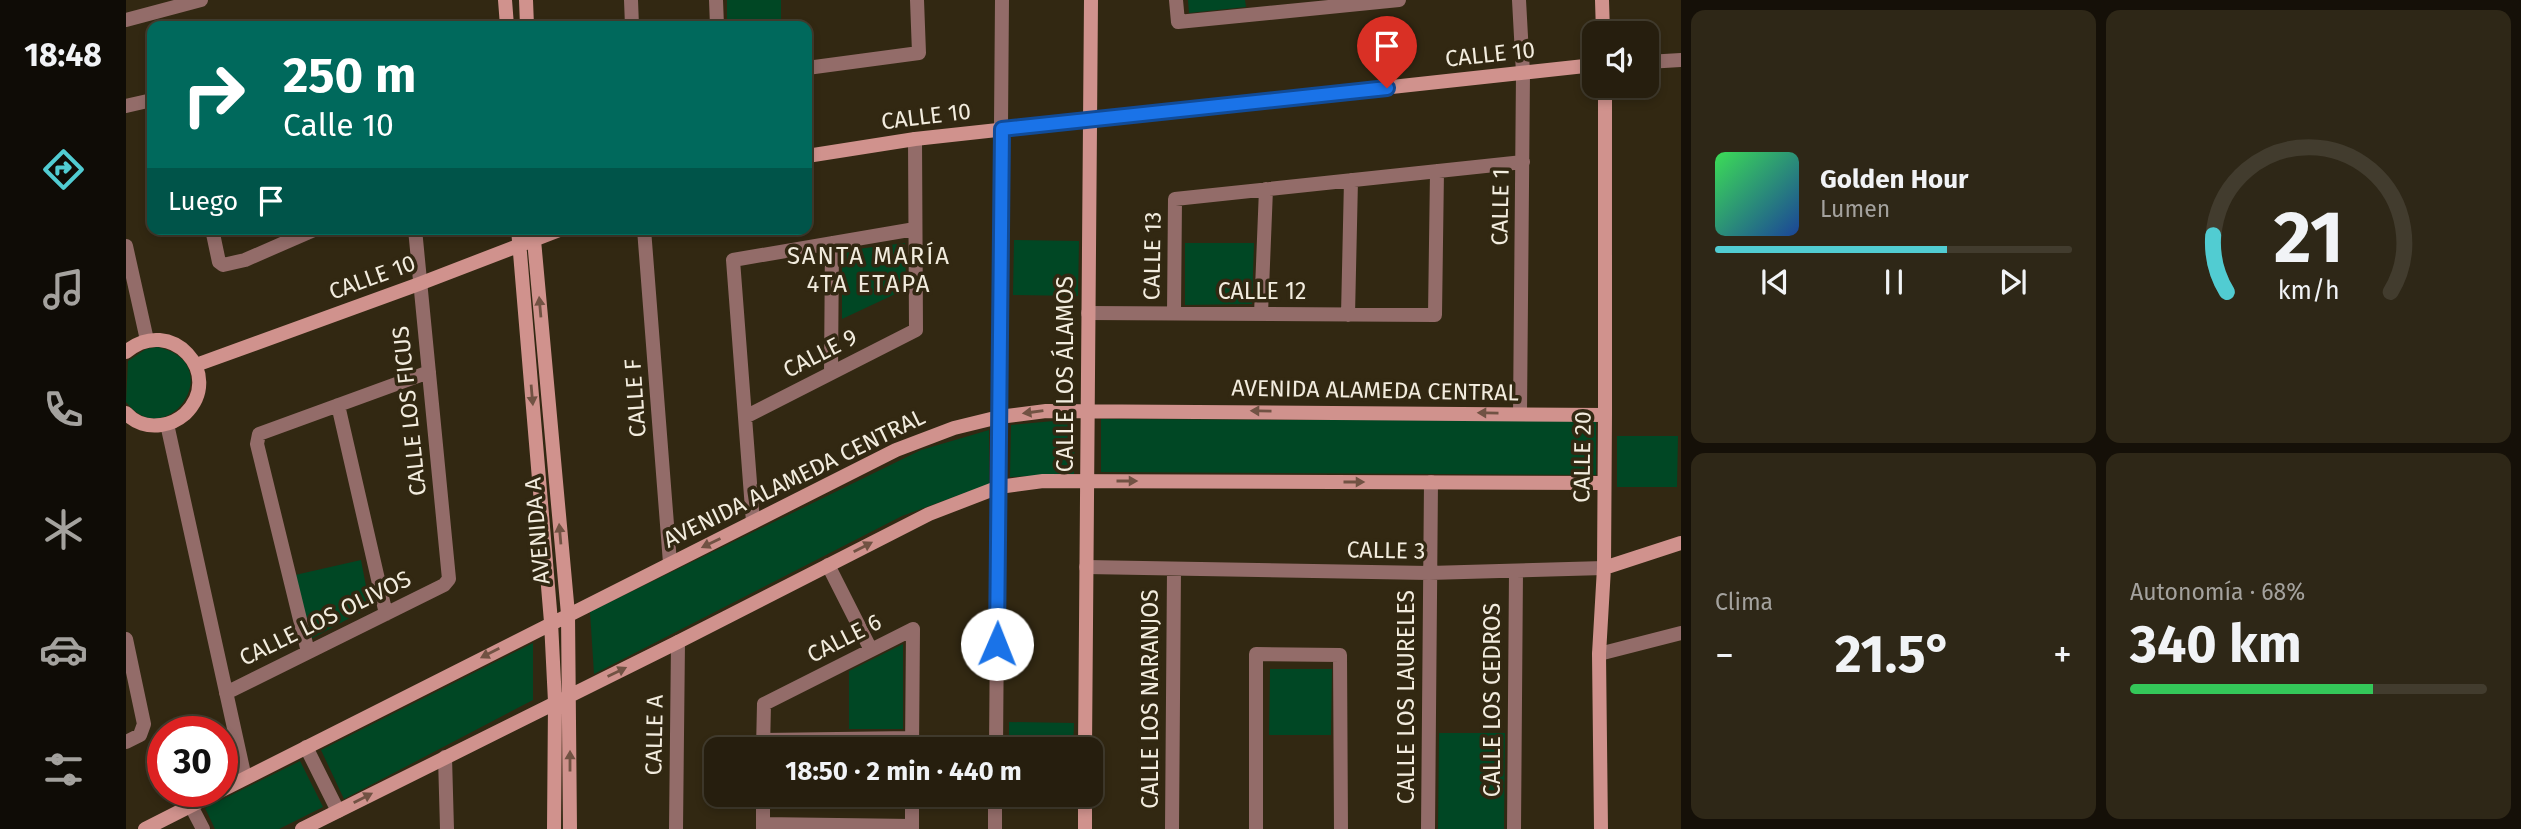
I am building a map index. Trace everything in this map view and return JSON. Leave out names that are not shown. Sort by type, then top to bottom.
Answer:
[{"type":"street","points":[[126,20],[201,0]]},
{"type":"street","points":[[505,0],[507,21]]},
{"type":"street","points":[[526,0],[527,21]]},
{"type":"street","points":[[631,0],[632,21]]},
{"type":"street","points":[[716,0],[717,21]]},
{"type":"street","points":[[812,67],[919,53],[917,0]]},
{"type":"street","points":[[996,737],[1002,0]]},
{"type":"street","name":"CALLE LOS ÁLAMOS","points":[[1085,737],[1091,0]]},
{"type":"street","points":[[1176,0],[1178,22],[1399,0]]},
{"type":"street","name":"CALLE 1","points":[[1520,0],[1523,73],[1520,414]]},
{"type":"street","points":[[1602,0],[1603,21]]},
{"type":"street","points":[[1659,61],[1681,60]]},
{"type":"street","name":"CALLE 10","points":[[812,155],[915,139],[1582,66]]},
{"type":"street","name":"CALLE 20","points":[[1601,829],[1599,654],[1604,568],[1605,98]]},
{"type":"street","points":[[126,106],[147,101]]},
{"type":"street","points":[[753,522],[733,260],[915,229],[915,139]]},
{"type":"street","points":[[1261,314],[1266,189],[1523,162]]},
{"type":"street","name":"CALLE 12","points":[[1088,313],[1435,315],[1437,171]]},
{"type":"street","points":[[1348,315],[1351,180]]},
{"type":"street","name":"CALLE 13","points":[[1174,313],[1175,199],[1266,189]]},
{"type":"street","name":"CALLE 9","points":[[745,417],[916,330],[915,229]]},
{"type":"street","points":[[213,235],[219,262],[223,265],[230,265],[298,235]]},
{"type":"street","name":"CALLE LOS FICUS","points":[[415,235],[449,579],[444,585]]},
{"type":"street","name":"AVENIDA A","points":[[518,235],[551,622],[555,702],[554,829]]},
{"type":"street","name":"CALLE 10","points":[[196,365],[519,246],[533,235]]},
{"type":"street","name":"AVENIDA A","points":[[533,235],[568,614],[570,829]]},
{"type":"street","name":"CALLE F","points":[[645,235],[670,563]]},
{"type":"street","points":[[831,373],[832,243]]},
{"type":"street","points":[[126,246],[147,340]]},
{"type":"street","points":[[494,255],[512,262],[521,270]]},
{"type":"street","points":[[126,352],[133,345],[147,340],[162,339],[176,344],[188,352],[196,365],[199,379],[198,394],[191,408],[180,418],[154,426],[142,423],[126,413]]},
{"type":"street","points":[[308,652],[257,440],[259,435],[429,372]]},
{"type":"street","points":[[338,405],[386,614]]},
{"type":"street","name":"AVENIDA ALAMEDA CENTRAL","points":[[238,782],[896,450],[954,428],[999,417],[1046,411],[1087,410],[1605,415]]},
{"type":"street","points":[[167,424],[245,778]]},
{"type":"street","points":[[302,829],[929,514],[999,487],[1043,481],[1604,483]]},
{"type":"street","name":"CALLE LOS LAURELES","points":[[1428,829],[1431,482]]},
{"type":"street","name":"CALLE 3","points":[[1086,567],[1429,573],[1604,568],[1681,543]]},
{"type":"street","points":[[828,565],[871,650]]},
{"type":"street","name":"CALLE LOS NARANJOS","points":[[1172,829],[1174,569]]},
{"type":"street","name":"CALLE LOS CEDROS","points":[[1514,829],[1516,570]]},
{"type":"street","name":"CALLE LOS OLIVOS","points":[[226,693],[444,585]]},
{"type":"street","name":"CALLE 6","points":[[763,737],[764,705],[913,629],[912,737]]},
{"type":"street","points":[[1599,654],[1681,633]]},
{"type":"street","points":[[126,639],[144,724],[140,735],[126,742]]},
{"type":"street","name":"CALLE A","points":[[676,829],[678,642]]},
{"type":"street","points":[[1256,829],[1256,654],[1340,655],[1341,829]]},
{"type":"street","points":[[306,747],[338,811]]},
{"type":"street","points":[[445,757],[447,829]]},
{"type":"street","name":"AVENIDA ALAMEDA CENTRAL","points":[[145,829],[189,807]]},
{"type":"street","points":[[192,807],[203,829]]},
{"type":"street","points":[[763,807],[763,827],[912,827],[912,807]]},
{"type":"street","points":[[995,807],[995,829]]},
{"type":"street","points":[[1084,829],[1085,807]]},
{"type":"green space","points":[[727,0],[781,0],[781,21],[727,21]]},
{"type":"green space","points":[[1188,0],[1245,0],[1246,7],[1189,13]]},
{"type":"green space","points":[[1014,240],[1079,241],[1078,296],[1013,295]]},
{"type":"green space","points":[[905,243],[906,289],[842,319],[842,251]]},
{"type":"green space","points":[[1185,243],[1254,243],[1252,304],[1185,305]]},
{"type":"green space","points":[[157,347],[178,356],[189,370],[190,385],[185,400],[174,412],[159,418],[142,416],[126,402],[128,361],[146,349]]},
{"type":"green space","points":[[1075,419],[1074,474],[1010,477],[1011,425]]},
{"type":"green space","points":[[1101,419],[1596,421],[1596,475],[1101,472]]},
{"type":"green space","points":[[989,430],[989,484],[902,516],[594,674],[590,612],[921,450]]},
{"type":"green space","points":[[1617,436],[1678,436],[1677,487],[1617,487]]},
{"type":"green space","points":[[361,560],[370,607],[311,639],[295,575]]},
{"type":"green space","points":[[533,643],[533,700],[344,799],[321,750]]},
{"type":"green space","points":[[903,644],[903,729],[849,729],[849,671]]},
{"type":"green space","points":[[1270,669],[1332,669],[1331,735],[1269,735]]},
{"type":"green space","points":[[1009,722],[1074,723],[1073,737],[1009,737]]},
{"type":"green space","points":[[1439,733],[1505,733],[1504,829],[1438,829]]},
{"type":"green space","points":[[300,761],[323,807],[279,829],[215,829],[205,808],[238,807],[238,792]]},
{"type":"district","name":"SANTA MARÍA 4TA ETAPA","points":[[869,270]]},
{"type":"route","points":[[997,644],[1002,129],[1387,88]]}]
